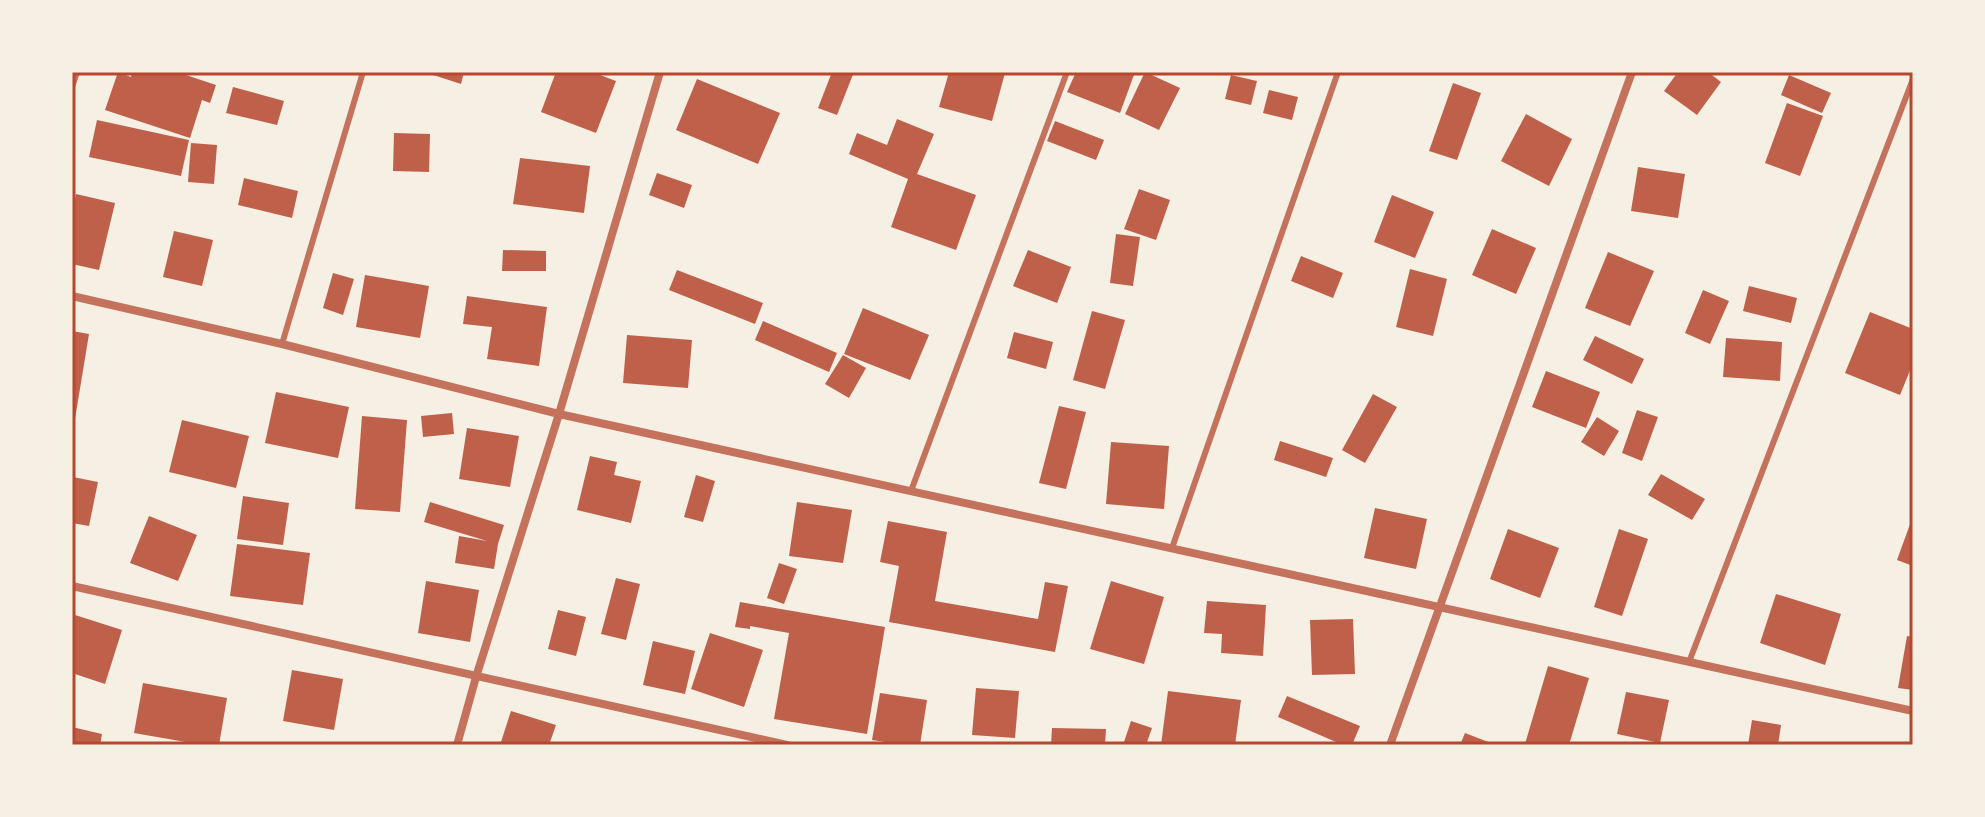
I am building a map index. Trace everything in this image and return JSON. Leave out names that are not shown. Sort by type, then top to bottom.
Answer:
[{"type":"street","points":[[457,745],[660,72]]},
{"type":"street","points":[[1390,745],[1632,72]]},
{"type":"street","points":[[72,296],[282,344],[559,414],[1913,711]]},
{"type":"street","points":[[72,586],[787,745]]},
{"type":"lane","points":[[72,87],[77,72]]},
{"type":"lane","points":[[282,344],[363,72]]},
{"type":"lane","points":[[911,491],[1067,72]]},
{"type":"lane","points":[[1172,548],[1338,72]]},
{"type":"lane","points":[[1689,662],[1913,79]]},
{"type":"building","points":[[118,72],[131,77],[132,72],[177,72],[216,85],[210,103],[202,100],[190,138],[105,110]]},
{"type":"building","points":[[424,72],[464,72],[461,84]]},
{"type":"building","points":[[556,72],[592,72],[616,81],[596,133],[541,112]]},
{"type":"building","points":[[832,72],[854,72],[837,115],[818,108]]},
{"type":"building","points":[[949,72],[1005,73],[992,121],[939,107]]},
{"type":"building","points":[[1076,72],[1135,72],[1120,113],[1067,92]]},
{"type":"building","points":[[1145,72],[1180,88],[1159,130],[1125,114]]},
{"type":"building","points":[[1678,72],[1708,72],[1721,82],[1697,115],[1664,91]]},
{"type":"building","points":[[1231,75],[1257,81],[1251,105],[1225,99]]},
{"type":"building","points":[[1789,75],[1831,93],[1822,113],[1781,95]]},
{"type":"building","points":[[697,79],[780,113],[758,164],[676,130]]},
{"type":"building","points":[[1453,83],[1481,93],[1457,160],[1429,151]]},
{"type":"building","points":[[233,87],[284,101],[277,125],[226,113]]},
{"type":"building","points":[[1269,90],[1298,97],[1292,120],[1263,113]]},
{"type":"building","points":[[1787,103],[1823,116],[1800,176],[1765,163]]},
{"type":"building","points":[[1526,114],[1572,139],[1549,186],[1501,161]]},
{"type":"building","points":[[897,119],[934,134],[917,174],[976,195],[956,250],[891,227],[908,179],[849,154],[857,133],[887,145]]},
{"type":"building","points":[[97,120],[189,140],[181,176],[89,157]]},
{"type":"building","points":[[1055,121],[1104,140],[1096,160],[1047,141]]},
{"type":"building","points":[[394,133],[430,134],[429,172],[393,171]]},
{"type":"building","points":[[191,143],[217,145],[214,184],[188,182]]},
{"type":"building","points":[[520,158],[590,166],[584,213],[513,204]]},
{"type":"building","points":[[1638,167],[1685,174],[1678,218],[1631,211]]},
{"type":"building","points":[[657,173],[692,185],[684,208],[649,195]]},
{"type":"building","points":[[244,178],[298,191],[292,218],[238,205]]},
{"type":"building","points":[[1139,189],[1170,200],[1156,240],[1124,229]]},
{"type":"building","points":[[76,194],[115,203],[99,270],[72,264],[72,213]]},
{"type":"building","points":[[1392,195],[1434,212],[1415,258],[1374,242]]},
{"type":"building","points":[[1492,229],[1536,248],[1516,294],[1472,275]]},
{"type":"building","points":[[174,231],[213,240],[202,286],[163,277]]},
{"type":"building","points":[[1116,234],[1140,237],[1133,286],[1110,283]]},
{"type":"building","points":[[503,250],[546,251],[546,271],[502,271]]},
{"type":"building","points":[[1028,250],[1071,267],[1057,303],[1013,286]]},
{"type":"building","points":[[1608,252],[1654,271],[1630,326],[1585,308]]},
{"type":"building","points":[[1301,256],[1343,273],[1333,298],[1291,281]]},
{"type":"building","points":[[1410,269],[1447,279],[1433,336],[1396,327]]},
{"type":"building","points":[[677,270],[763,303],[755,324],[669,290]]},
{"type":"building","points":[[333,273],[354,279],[343,315],[323,308]]},
{"type":"building","points":[[365,275],[429,286],[420,338],[356,327]]},
{"type":"building","points":[[1749,286],[1797,298],[1791,323],[1743,311]]},
{"type":"building","points":[[1703,290],[1729,301],[1710,344],[1685,333]]},
{"type":"building","points":[[467,296],[547,307],[539,366],[487,359],[492,327],[463,324]]},
{"type":"building","points":[[863,308],[929,335],[910,380],[844,354]]},
{"type":"building","points":[[1092,311],[1125,320],[1105,389],[1073,380]]},
{"type":"building","points":[[1870,312],[1913,329],[1913,363],[1900,395],[1845,373]]},
{"type":"building","points":[[763,321],[837,353],[829,372],[755,340]]},
{"type":"building","points":[[72,331],[89,334],[74,425],[72,425]]},
{"type":"building","points":[[1014,332],[1053,342],[1046,369],[1007,358]]},
{"type":"building","points":[[627,335],[692,340],[688,388],[623,383]]},
{"type":"building","points":[[1595,336],[1644,359],[1632,384],[1583,360]]},
{"type":"building","points":[[1726,338],[1782,342],[1780,381],[1723,377]]},
{"type":"building","points":[[843,355],[866,368],[849,398],[825,384]]},
{"type":"building","points":[[1546,371],[1600,392],[1586,428],[1532,407]]},
{"type":"building","points":[[276,392],[349,407],[338,458],[265,443]]},
{"type":"building","points":[[1373,394],[1397,407],[1365,463],[1342,450]]},
{"type":"building","points":[[1059,406],[1086,412],[1066,489],[1039,483]]},
{"type":"building","points":[[1637,410],[1658,417],[1642,461],[1622,453]]},
{"type":"building","points":[[452,413],[454,434],[423,437],[421,416]]},
{"type":"building","points":[[362,416],[407,420],[400,512],[355,509]]},
{"type":"building","points":[[1597,417],[1619,431],[1604,456],[1581,442]]},
{"type":"building","points":[[182,420],[249,436],[236,488],[169,472]]},
{"type":"building","points":[[467,428],[519,436],[510,487],[459,479]]},
{"type":"building","points":[[1280,441],[1333,458],[1326,477],[1274,460]]},
{"type":"building","points":[[1111,442],[1169,446],[1164,509],[1106,504]]},
{"type":"building","points":[[590,456],[617,462],[614,475],[641,481],[631,523],[577,510]]},
{"type":"building","points":[[1661,474],[1705,499],[1692,520],[1648,495]]},
{"type":"building","points":[[696,475],[715,481],[703,522],[684,517]]},
{"type":"building","points":[[73,477],[98,482],[89,526],[72,523]]},
{"type":"building","points":[[243,496],[289,503],[283,545],[237,539]]},
{"type":"building","points":[[430,502],[504,525],[494,569],[455,563],[459,536],[487,541],[424,522]]},
{"type":"building","points":[[797,502],[852,510],[843,563],[789,556]]},
{"type":"building","points":[[1375,508],[1427,519],[1416,569],[1364,558]]},
{"type":"building","points":[[149,516],[197,535],[178,581],[130,563]]},
{"type":"building","points":[[1913,516],[1913,566],[1897,560]]},
{"type":"building","points":[[888,521],[947,532],[935,601],[1038,619],[1045,582],[1068,586],[1055,652],[889,622],[899,566],[880,562]]},
{"type":"building","points":[[1508,529],[1559,548],[1540,598],[1490,579]]},
{"type":"building","points":[[1619,529],[1648,539],[1622,616],[1594,607]]},
{"type":"building","points":[[237,544],[310,553],[303,605],[230,596]]},
{"type":"building","points":[[779,563],[797,569],[784,604],[767,598]]},
{"type":"building","points":[[616,578],[640,584],[626,640],[601,634]]},
{"type":"building","points":[[426,581],[479,590],[470,642],[418,633]]},
{"type":"building","points":[[1111,581],[1164,597],[1144,664],[1090,649]]},
{"type":"building","points":[[1776,594],[1841,614],[1825,665],[1760,643]]},
{"type":"building","points":[[1207,601],[1266,605],[1263,656],[1221,653],[1222,634],[1204,633]]},
{"type":"building","points":[[740,602],[885,627],[867,734],[774,719],[789,633],[750,626],[750,629],[735,627]]},
{"type":"building","points":[[558,610],[586,617],[576,656],[548,649]]},
{"type":"building","points":[[72,614],[122,630],[105,684],[72,673]]},
{"type":"building","points":[[1353,619],[1355,674],[1312,675],[1310,620]]},
{"type":"building","points":[[710,633],[763,650],[744,707],[691,689]]},
{"type":"building","points":[[1907,636],[1913,637],[1913,690],[1898,688]]},
{"type":"building","points":[[653,641],[695,651],[685,694],[643,685]]},
{"type":"building","points":[[1548,666],[1589,678],[1569,745],[1525,744]]},
{"type":"building","points":[[292,670],[343,679],[334,730],[283,721]]},
{"type":"building","points":[[143,683],[227,698],[219,745],[134,733]]},
{"type":"building","points":[[976,688],[1019,691],[1015,738],[972,735]]},
{"type":"building","points":[[1168,691],[1241,700],[1235,745],[1161,745]]},
{"type":"building","points":[[1626,692],[1669,700],[1660,743],[1617,734]]},
{"type":"building","points":[[880,693],[927,700],[920,745],[872,740]]},
{"type":"building","points":[[1287,696],[1360,726],[1352,745],[1343,745],[1278,717]]},
{"type":"building","points":[[511,711],[556,725],[549,745],[500,745]]},
{"type":"building","points":[[1752,720],[1781,725],[1778,745],[1748,745]]},
{"type":"building","points":[[1131,721],[1152,728],[1146,745],[1123,745]]},
{"type":"building","points":[[72,727],[102,734],[100,745],[72,745]]},
{"type":"building","points":[[1052,728],[1106,729],[1105,745],[1051,745]]},
{"type":"building","points":[[1465,733],[1496,745],[1460,745]]}]
